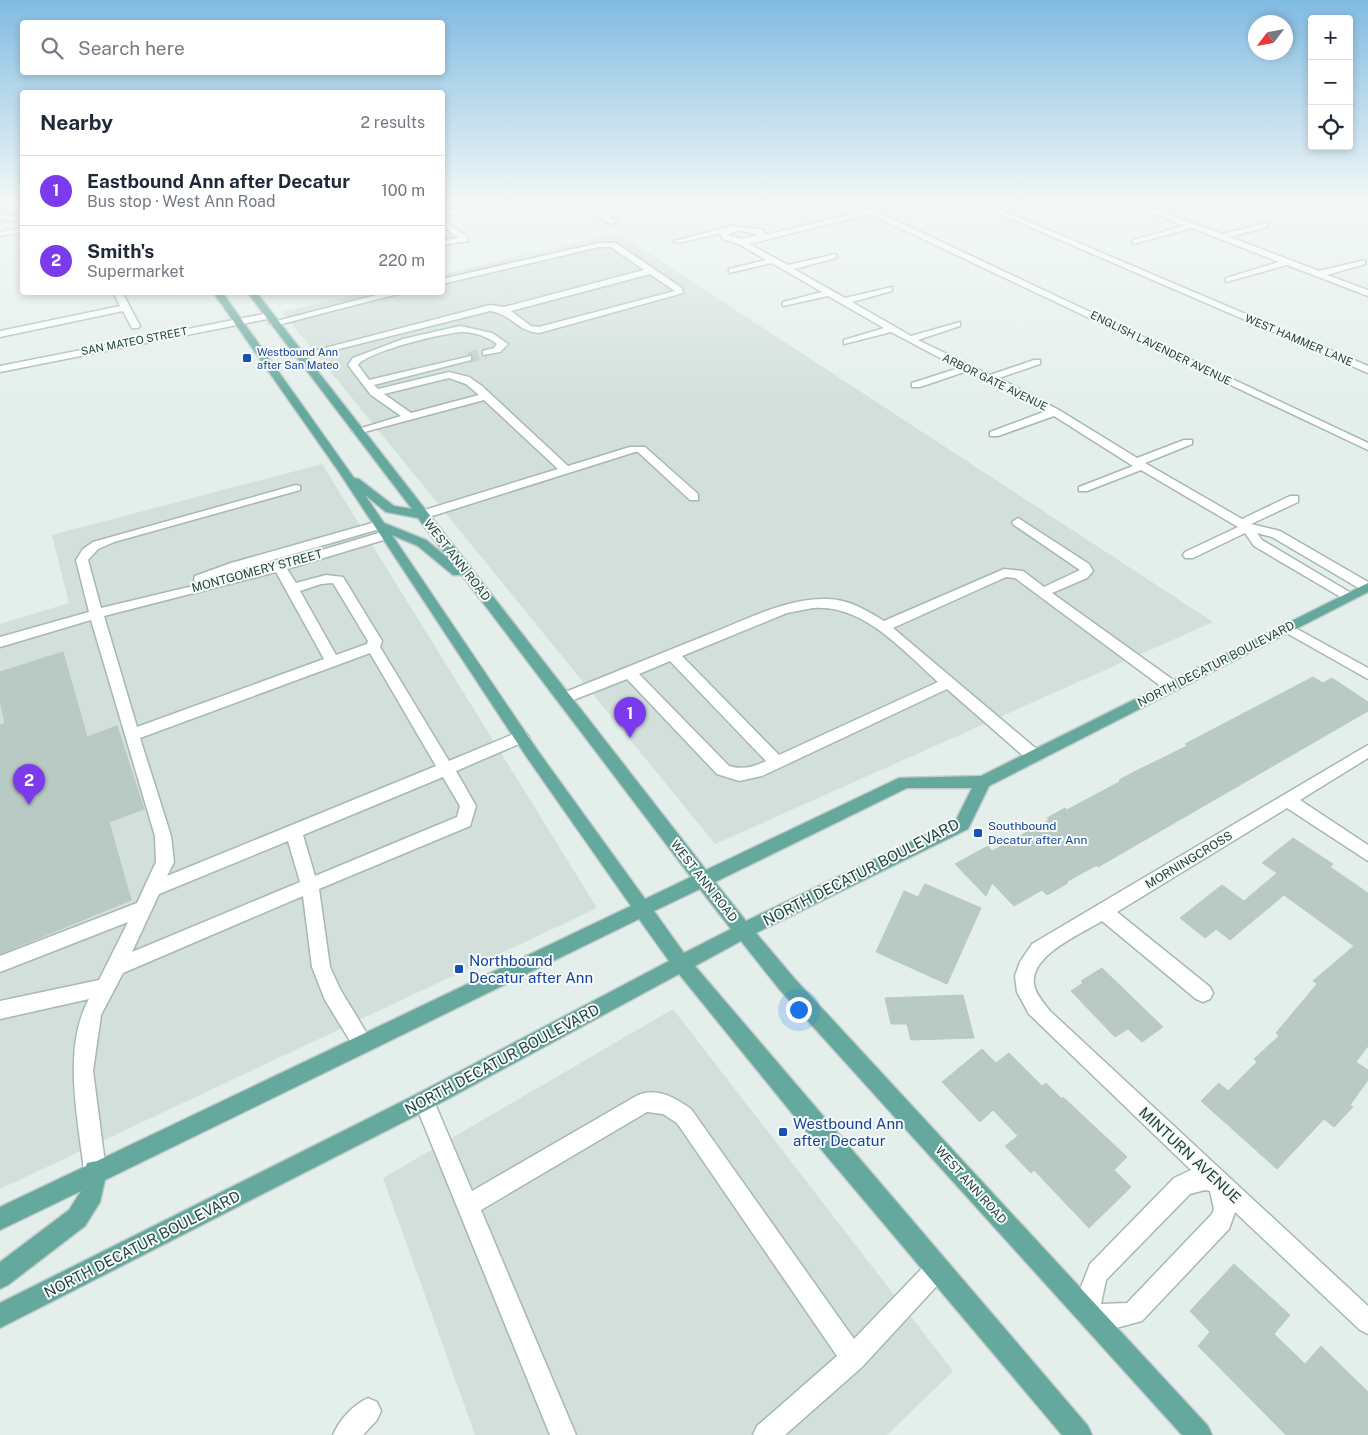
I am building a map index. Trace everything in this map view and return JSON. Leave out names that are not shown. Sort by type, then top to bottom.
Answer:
[{"type":"main road","points":[[219,295],[344,472],[521,737],[681,963],[937,1269],[1079,1435]]},
{"type":"main road","name":"WEST ANN ROAD","points":[[253,295],[743,931],[787,984],[1199,1435]]},
{"type":"main road","points":[[344,472],[390,509],[422,515]]},
{"type":"main road","points":[[383,530],[422,543],[480,590]]},
{"type":"main road","name":"NORTH DECATUR BOULEVARD","points":[[0,1219],[905,782],[983,782],[1368,587]]},
{"type":"main road","name":"NORTH DECATUR BOULEVARD","points":[[0,1316],[424,1101],[743,931],[962,824],[983,782]]},
{"type":"main road","points":[[0,1277],[26,1255],[77,1218],[92,1194],[96,1171]]},
{"type":"street","points":[[445,281],[489,271]]},
{"type":"street","points":[[299,356],[490,308],[504,310],[651,271],[679,290],[680,293],[539,330],[528,329],[504,310]]},
{"type":"street","name":"ARBOR GATE AVENUE","points":[[792,271],[910,339],[1055,412],[1244,526],[1276,534],[1368,587]]},
{"type":"street","name":"ENGLISH LAVENDER AVENUE","points":[[996,271],[1368,447]]},
{"type":"street","name":"WEST HAMMER LANE","points":[[1137,271],[1368,370]]},
{"type":"street","points":[[1229,280],[1258,271]]},
{"type":"street","points":[[1312,271],[1368,293]]},
{"type":"street","points":[[1320,274],[1331,271]]},
{"type":"street","points":[[845,301],[889,289]]},
{"type":"street","points":[[786,304],[829,293]]},
{"type":"street","points":[[119,295],[135,326]]},
{"type":"street","name":"SAN MATEO STREET","points":[[0,369],[238,322],[272,320],[387,295]]},
{"type":"street","points":[[0,334],[126,308]]},
{"type":"street","points":[[910,339],[957,324]]},
{"type":"street","points":[[410,417],[389,405],[366,384],[353,364],[356,360],[365,355],[403,343],[461,329],[471,330],[503,344],[497,350],[486,353]]},
{"type":"street","points":[[847,342],[892,329]]},
{"type":"street","points":[[348,344],[356,360]]},
{"type":"street","points":[[366,384],[468,358]]},
{"type":"street","points":[[990,378],[1037,362]]},
{"type":"street","points":[[916,386],[968,368]]},
{"type":"street","points":[[375,393],[449,374],[460,376],[475,384],[566,470]]},
{"type":"street","points":[[357,432],[486,396]]},
{"type":"street","points":[[994,434],[1055,412]]},
{"type":"street","points":[[1083,489],[1188,442]]},
{"type":"street","points":[[422,515],[634,448],[641,449],[694,497]]},
{"type":"street","points":[[96,1171],[83,1071],[91,1014],[116,968],[165,862],[164,836],[96,614],[82,560],[86,552],[94,545],[110,539],[296,488]]},
{"type":"street","points":[[1189,555],[1294,499]]},
{"type":"street","points":[[1018,522],[1084,567],[1087,571],[1043,592]]},
{"type":"street","name":"ARBOR GATE AVENUE","points":[[1244,526],[1258,543],[1349,596]]},
{"type":"street","name":"MONTGOMERY STREET","points":[[0,642],[128,605],[242,578],[383,530]]},
{"type":"street","name":"MONTGOMERY STREET","points":[[128,605],[236,566],[383,530]]},
{"type":"street","points":[[280,566],[332,660]]},
{"type":"street","points":[[883,627],[1004,573],[1018,574],[1172,686]]},
{"type":"street","points":[[116,968],[464,821],[468,806],[373,647],[375,641],[338,580],[332,578],[322,579],[292,589]]},
{"type":"street","points":[[563,699],[628,671],[673,655],[783,610],[810,603],[834,601],[857,609],[883,627],[1034,756]]},
{"type":"street","points":[[1288,628],[1368,674]]},
{"type":"street","points":[[132,735],[332,660],[373,647]]},
{"type":"street","points":[[673,655],[777,762]]},
{"type":"street","points":[[628,671],[722,770],[739,775],[756,772],[948,683]]},
{"type":"street","points":[[153,889],[521,737]]},
{"type":"street","name":"MORNINGCROSS","points":[[1023,980],[1030,959],[1039,950],[1289,801],[1368,751]]},
{"type":"street","points":[[1289,801],[1368,854]]},
{"type":"street","points":[[293,831],[310,886],[321,967],[332,994],[362,1043]]},
{"type":"street","points":[[0,964],[144,908]]},
{"type":"street","points":[[1103,911],[1204,993]]},
{"type":"street","name":"MINTURN AVENUE","points":[[1023,980],[1026,993],[1043,1017],[1368,1322]]},
{"type":"street","points":[[0,1010],[105,987]]},
{"type":"street","points":[[424,1101],[563,1435]]},
{"type":"street","points":[[467,1206],[645,1102],[666,1104],[684,1116],[853,1358]]},
{"type":"street","points":[[1205,1179],[1219,1181],[1224,1196],[1225,1210],[1222,1221],[1134,1313],[1113,1318],[1090,1314],[1089,1298],[1092,1284],[1098,1272],[1182,1186],[1192,1181],[1205,1179]]},
{"type":"street","points":[[766,1435],[853,1358],[937,1269]]},
{"type":"street","points":[[346,1435],[368,1411]]},
{"type":"shaded area","points":[[456,271],[676,271],[1213,622],[715,844],[282,312],[355,295],[445,295],[445,274]]},
{"type":"shaded area","points":[[322,464],[597,908],[0,1189],[0,624],[69,603],[52,535]]},
{"type":"shaded area","points":[[673,1009],[953,1371],[887,1435],[475,1435],[383,1178]]},
{"type":"building","points":[[63,652],[87,737],[117,726],[144,809],[109,822],[131,900],[0,954],[0,725],[5,723],[0,700],[0,672]]},
{"type":"building","points":[[1313,677],[1323,683],[1332,678],[1368,702],[1368,711],[1098,867],[1097,865],[1066,882],[1068,883],[1047,895],[1042,890],[1014,906],[992,883],[986,896],[955,864],[988,846],[992,851],[1049,820],[1047,818],[1065,808],[1067,810],[1121,781],[1119,780],[1187,746],[1185,744]]},
{"type":"building","points":[[1293,838],[1333,864],[1330,867],[1368,893],[1368,1046],[1356,1062],[1368,1070],[1368,1080],[1350,1105],[1353,1107],[1334,1127],[1324,1119],[1277,1169],[1201,1101],[1219,1083],[1228,1091],[1257,1062],[1254,1059],[1279,1036],[1276,1033],[1317,984],[1313,981],[1354,946],[1284,895],[1230,940],[1216,929],[1205,938],[1180,918],[1222,885],[1244,901],[1277,873],[1262,863]]},
{"type":"building","points":[[925,884],[981,908],[947,984],[876,952],[904,891],[918,897]]},
{"type":"building","points":[[1102,968],[1163,1027],[1142,1042],[1128,1029],[1115,1037],[1071,991],[1083,983],[1081,981]]},
{"type":"building","points":[[963,995],[974,1038],[911,1040],[907,1024],[891,1024],[885,998]]},
{"type":"building","points":[[982,1049],[996,1063],[1009,1053],[1042,1086],[1046,1083],[1062,1099],[1063,1097],[1127,1157],[1114,1170],[1131,1187],[1089,1228],[1034,1170],[1031,1173],[1005,1146],[1018,1136],[993,1110],[980,1122],[942,1082]]},
{"type":"building","points":[[1234,1264],[1290,1315],[1274,1334],[1305,1364],[1321,1346],[1368,1392],[1368,1435],[1286,1435],[1198,1346],[1210,1332],[1190,1311]]},
{"type":"tunnel","points":[[468,358],[486,353]]},
{"type":"place","name":"Westbound Ann after San Mateo","points":[[247,358]]},
{"type":"place","name":"Eastbound Ann after Decatur","points":[[630,738]]},
{"type":"place","name":"Smith's","points":[[29,805]]},
{"type":"place","name":"Southbound Decatur after Ann","points":[[978,833]]},
{"type":"place","name":"Northbound Decatur after Ann","points":[[459,969]]},
{"type":"place","name":"Westbound Ann after Decatur","points":[[783,1132]]}]
